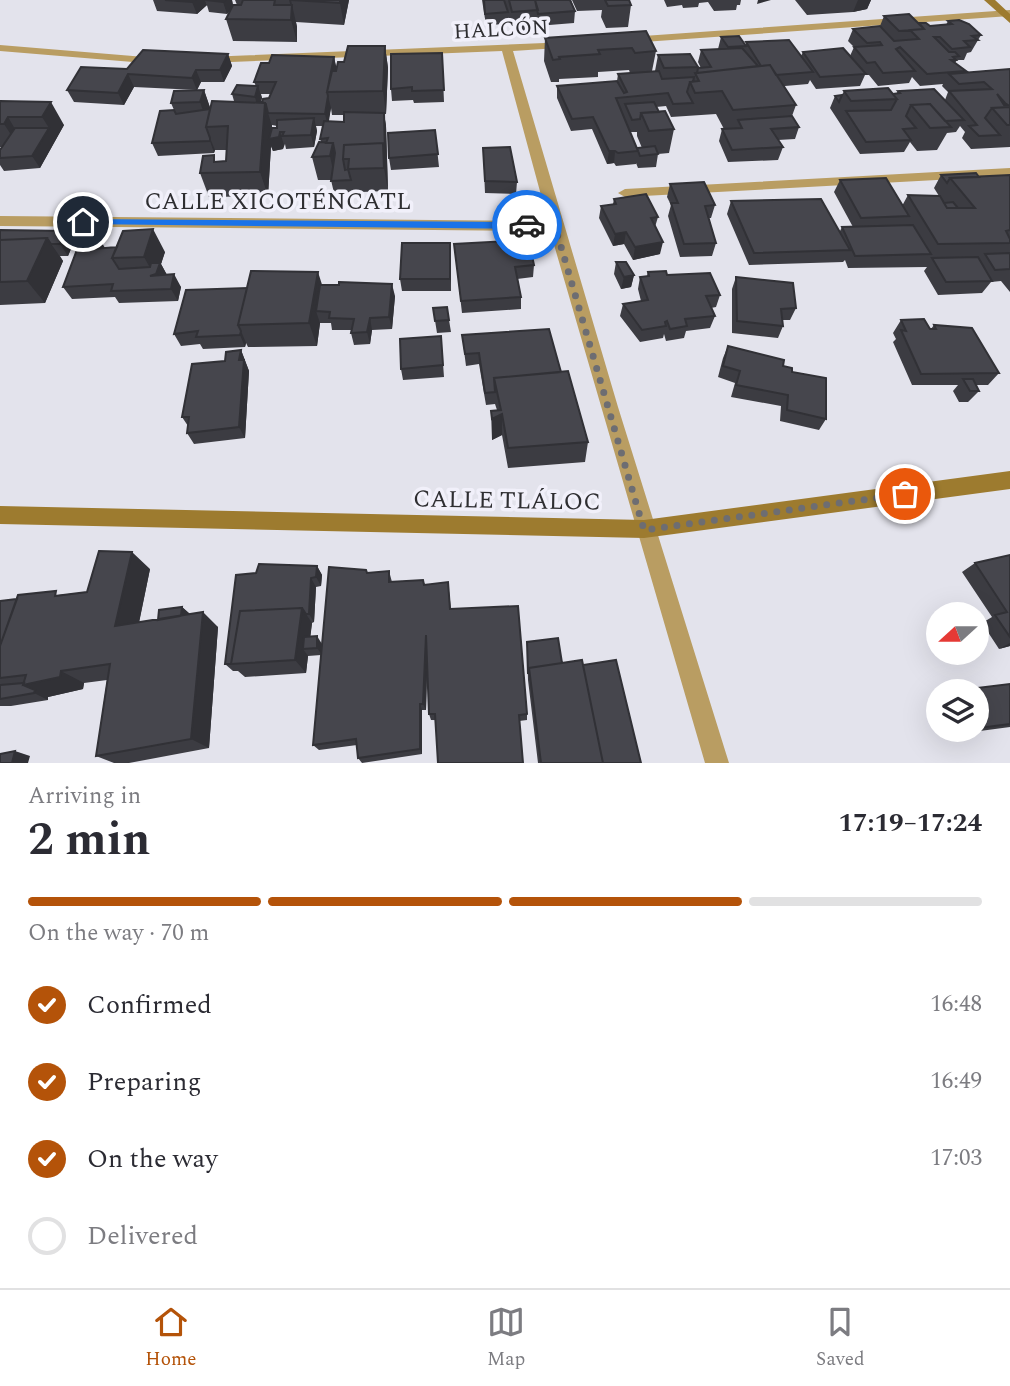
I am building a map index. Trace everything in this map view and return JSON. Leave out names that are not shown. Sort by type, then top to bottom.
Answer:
[{"type":"street","points":[[989,0],[1008,15]]},
{"type":"street","points":[[618,41],[1008,15]]},
{"type":"street","name":"HALCÓN","points":[[195,60],[508,49],[576,44]]},
{"type":"street","points":[[0,48],[141,62],[168,61]]},
{"type":"street","points":[[508,49],[555,226],[644,530],[717,763]]},
{"type":"street","points":[[625,193],[1010,172]]},
{"type":"street","name":"CALLE XICOTÉNCATL","points":[[0,221],[555,226]]},
{"type":"street","name":"CALLE TLÁLOC","points":[[0,515],[644,530],[1010,480]]},
{"type":"building","points":[[243,0],[275,0],[274,5],[292,5],[291,20],[226,19],[233,5],[241,5]]},
{"type":"building","points":[[291,0],[340,0],[340,3]]},
{"type":"building","points":[[484,0],[504,0],[508,12],[485,14]]},
{"type":"building","points":[[509,0],[535,0],[538,10],[512,12]]},
{"type":"building","points":[[535,0],[570,0],[575,11],[538,14]]},
{"type":"building","points":[[605,0],[629,0],[631,5],[608,6]]},
{"type":"building","points":[[909,14],[924,29],[899,31],[884,16]]},
{"type":"building","points":[[959,20],[969,24],[981,35],[972,36],[978,40],[964,41],[970,47],[952,49],[940,37],[934,37],[949,52],[955,52],[959,56],[953,57],[956,60],[951,60],[966,71],[927,74],[900,47],[896,49],[915,71],[883,73],[875,62],[867,63],[854,47],[882,45],[880,42],[867,43],[853,29],[880,26],[894,41],[919,39],[910,30],[924,29],[919,23],[930,26],[952,24],[948,21]]},
{"type":"building","points":[[646,31],[656,51],[635,53],[632,48],[598,50],[600,54],[559,57],[560,59],[553,60],[545,38]]},
{"type":"building","points":[[739,36],[746,46],[728,47],[721,37]]},
{"type":"building","points":[[789,40],[813,72],[776,75],[770,65],[761,66],[746,42]]},
{"type":"building","points":[[348,46],[385,46],[383,91],[327,92],[332,71],[336,71],[338,62],[344,62]]},
{"type":"building","points":[[742,48],[758,66],[697,73],[698,68],[711,67],[701,50]]},
{"type":"building","points":[[843,48],[866,74],[820,77],[803,52]]},
{"type":"building","points":[[143,50],[228,54],[220,70],[196,70],[192,78],[128,74],[118,93],[67,90],[81,67],[127,69]]},
{"type":"building","points":[[442,53],[444,90],[412,91],[412,87],[391,89],[391,54]]},
{"type":"building","points":[[690,54],[698,67],[664,68],[658,55]]},
{"type":"building","points":[[272,55],[334,57],[325,114],[268,113],[266,104],[262,102],[263,99],[269,98],[276,82],[254,82],[261,63],[269,63]]},
{"type":"building","points":[[770,65],[796,105],[733,110],[722,91],[695,93],[690,82],[699,81],[695,73]]},
{"type":"building","points":[[1010,69],[1010,107],[992,108],[985,118],[1000,135],[979,136],[969,126],[977,125],[949,91],[992,89],[984,82],[959,84],[949,74]]},
{"type":"building","points":[[659,71],[662,79],[694,77],[687,92],[693,103],[673,104],[668,93],[616,98],[638,151],[609,151],[593,117],[572,119],[557,86],[617,81],[624,93],[627,92],[618,74]]},
{"type":"building","points":[[237,85],[258,86],[255,97],[232,94]]},
{"type":"building","points":[[888,88],[897,99],[851,101],[844,91]]},
{"type":"building","points":[[934,89],[964,120],[945,121],[930,104],[911,105],[906,116],[916,128],[903,129],[911,140],[866,142],[846,111],[891,110],[897,99],[893,94],[900,93],[898,91]]},
{"type":"building","points":[[204,90],[200,102],[171,103],[174,91]]},
{"type":"building","points":[[0,101],[51,102],[42,117],[8,117],[4,124],[0,124]]},
{"type":"building","points":[[212,101],[265,103],[260,172],[200,173],[203,156],[214,155],[214,162],[226,161],[228,126],[206,127]]},
{"type":"building","points":[[654,102],[659,112],[641,113],[640,119],[632,120],[625,104]]},
{"type":"building","points":[[930,104],[951,127],[930,128],[911,105]]},
{"type":"building","points":[[1010,107],[1010,125],[1007,125],[992,108]]},
{"type":"building","points":[[210,109],[206,127],[210,141],[152,143],[160,111],[174,110],[176,114]]},
{"type":"building","points":[[665,111],[674,129],[649,131],[641,113]]},
{"type":"building","points":[[344,112],[384,113],[385,153],[383,143],[344,145],[345,170],[348,169],[351,180],[331,181],[335,153],[333,143],[326,143],[328,138],[320,139],[324,121],[344,122]]},
{"type":"building","points":[[792,116],[799,127],[771,129],[783,147],[732,150],[722,129],[742,128],[738,120]]},
{"type":"building","points":[[314,118],[311,135],[282,136],[284,132],[280,132],[279,137],[269,139],[272,128],[277,128],[277,120]]},
{"type":"building","points":[[15,128],[49,128],[32,156],[0,158],[0,150]]},
{"type":"building","points":[[435,130],[438,154],[389,158],[388,133]]},
{"type":"building","points":[[319,142],[333,143],[330,156],[312,157]]},
{"type":"building","points":[[383,143],[384,168],[348,169],[349,159],[343,159],[344,145]]},
{"type":"building","points":[[655,146],[658,154],[640,156],[637,148]]},
{"type":"building","points":[[510,147],[517,182],[485,181],[483,148]]},
{"type":"building","points":[[976,173],[979,177],[950,178],[947,183],[941,175]]},
{"type":"building","points":[[1010,175],[1010,230],[1006,231],[1010,243],[938,244],[908,195],[940,196],[947,208],[975,208],[950,178]]},
{"type":"building","points":[[886,178],[909,216],[861,218],[840,180]]},
{"type":"building","points":[[704,182],[715,205],[705,206],[716,243],[684,244],[671,203],[678,203],[670,184]]},
{"type":"building","points":[[646,194],[658,217],[651,218],[663,242],[635,247],[626,232],[615,234],[601,206],[616,204],[614,199]]},
{"type":"building","points":[[821,199],[850,250],[754,253],[731,201]]},
{"type":"building","points":[[953,202],[958,208],[947,208],[944,203]]},
{"type":"building","points":[[913,225],[931,254],[855,256],[842,227]]},
{"type":"building","points":[[153,229],[144,257],[112,258],[123,231]]},
{"type":"building","points":[[0,230],[65,231],[60,244],[51,244],[47,238],[0,240]]},
{"type":"building","points":[[98,237],[95,249],[117,247],[112,258],[119,269],[150,267],[151,263],[160,263],[156,274],[150,276],[174,274],[171,289],[111,291],[113,284],[63,287],[81,239]]},
{"type":"building","points":[[47,238],[27,281],[0,282],[0,240]]},
{"type":"building","points":[[529,242],[534,265],[515,267],[521,297],[461,301],[454,244]]},
{"type":"building","points":[[402,243],[450,243],[450,279],[400,279]]},
{"type":"building","points":[[1010,253],[1010,269],[995,270],[985,254]]},
{"type":"building","points":[[978,257],[992,281],[946,282],[932,258]]},
{"type":"building","points":[[616,262],[626,262],[634,275],[624,277]]},
{"type":"building","points":[[251,271],[318,272],[309,323],[238,325]]},
{"type":"building","points":[[666,271],[667,275],[710,273],[720,295],[706,296],[715,316],[685,319],[687,326],[670,329],[667,321],[666,326],[642,330],[623,304],[648,300],[640,277],[649,276],[648,272]]},
{"type":"building","points":[[736,277],[793,283],[796,308],[781,309],[783,326],[737,321]]},
{"type":"building","points":[[339,282],[392,284],[389,317],[370,318],[367,332],[351,333],[354,319],[329,318],[330,312],[316,311],[320,285],[339,285]]},
{"type":"building","points":[[247,288],[238,325],[240,335],[196,337],[198,331],[174,334],[186,290]]},
{"type":"building","points":[[447,307],[449,320],[435,321],[433,308]]},
{"type":"building","points":[[924,319],[930,329],[936,329],[934,325],[972,328],[999,373],[921,374],[901,330],[906,331],[901,320]]},
{"type":"building","points":[[549,329],[561,372],[494,378],[495,392],[485,393],[479,353],[465,354],[462,335]]},
{"type":"building","points":[[441,336],[443,365],[401,369],[400,339]]},
{"type":"building","points":[[728,346],[784,360],[783,366],[792,368],[792,372],[826,378],[826,419],[787,410],[788,395],[736,385],[740,371],[723,366]]},
{"type":"building","points":[[241,350],[239,360],[244,360],[239,427],[187,433],[189,417],[182,417],[192,364],[225,361],[226,352]]},
{"type":"building","points":[[568,371],[588,442],[508,448],[502,414],[492,419],[491,411],[501,410],[494,378]]},
{"type":"building","points":[[963,379],[973,379],[979,391],[970,391]]},
{"type":"building","points":[[99,551],[132,552],[115,626],[203,612],[191,739],[96,756],[110,664],[61,671],[60,677],[23,685],[26,675],[0,678],[0,646],[18,595],[56,591],[55,596],[87,592]]},
{"type":"building","points":[[1010,555],[1010,637],[995,615],[1007,612],[975,563]]},
{"type":"building","points":[[259,564],[317,566],[316,577],[311,578],[309,614],[302,608],[240,611],[231,664],[225,664],[236,575],[256,573]]},
{"type":"building","points":[[329,567],[366,570],[367,573],[389,571],[389,582],[423,580],[424,585],[448,582],[450,609],[518,606],[527,714],[519,715],[523,763],[438,763],[435,714],[429,714],[426,635],[423,704],[420,704],[420,749],[358,758],[356,739],[313,745]]},
{"type":"building","points":[[17,599],[0,646],[0,601]]},
{"type":"building","points":[[182,607],[181,616],[158,620],[159,610]]},
{"type":"building","points":[[302,608],[295,660],[231,664],[240,611]]},
{"type":"building","points":[[317,636],[317,648],[303,649],[304,637]]},
{"type":"building","points":[[558,638],[562,663],[529,668],[528,674],[527,642]]},
{"type":"building","points":[[582,660],[603,763],[541,763],[529,668]]},
{"type":"building","points":[[616,660],[641,763],[603,763],[583,665]]},
{"type":"building","points":[[24,683],[23,685],[35,690],[34,693],[0,699],[0,685]]},
{"type":"building","points":[[1010,684],[1010,724],[989,727],[989,687]]},
{"type":"building","points":[[15,751],[12,763],[0,763],[0,754]]},
{"type":"way so far","points":[[527,225],[555,226],[644,530],[905,494]]},
{"type":"route","points":[[83,222],[527,225]]}]
